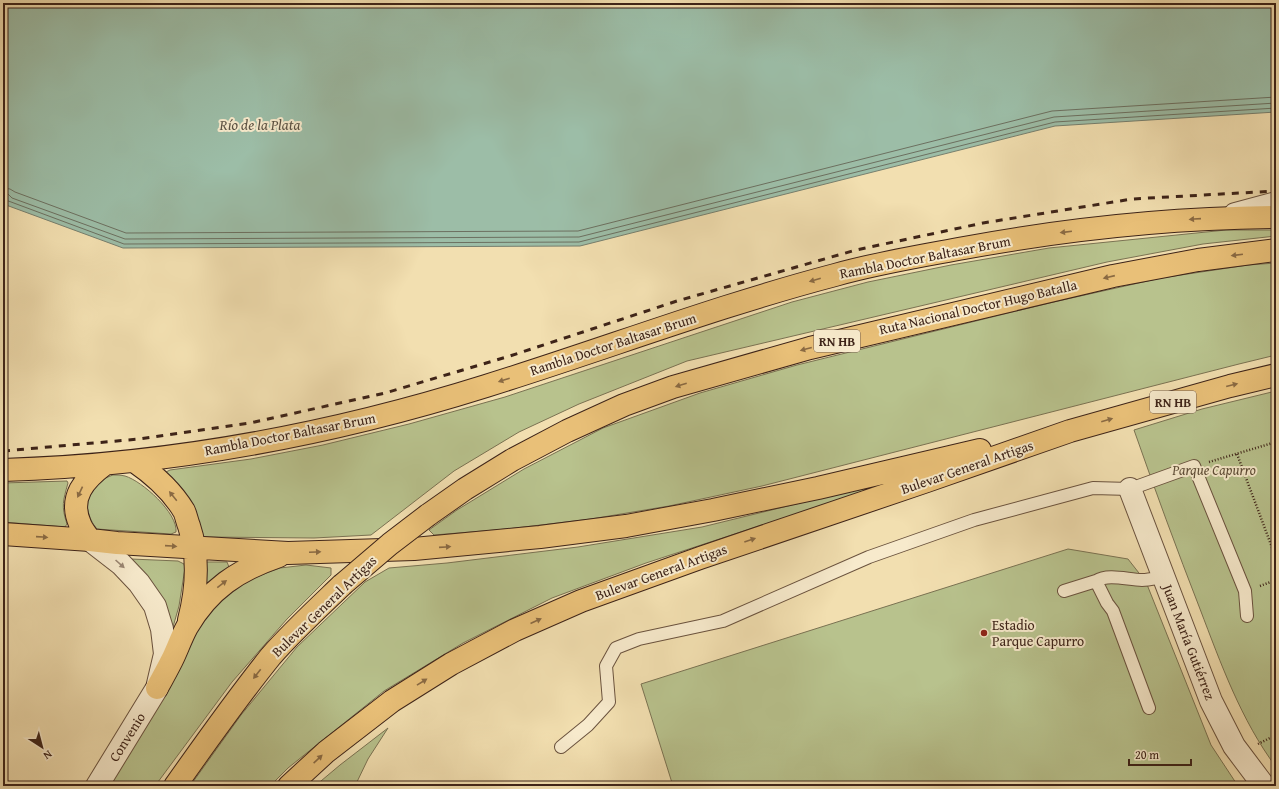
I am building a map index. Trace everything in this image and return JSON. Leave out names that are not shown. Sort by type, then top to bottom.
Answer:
[{"type":"highway","name":"Rambla Doctor Baltasar Brum","points":[[3,470],[105,464],[240,445],[335,428],[483,387],[746,300],[838,274],[923,255],[1028,236],[1138,223],[1223,217],[1276,217]]},
{"type":"highway","name":"Ruta Nacional Doctor Hugo Batalla","points":[[428,515],[465,489],[512,460],[567,431],[624,405],[673,387],[818,346],[1113,276],[1198,260],[1276,250]]},
{"type":"highway","name":"RN HB","points":[[1070,431],[1230,386],[1276,375]]},
{"type":"highway","points":[[3,534],[195,548],[288,552],[414,549],[461,546],[540,538],[626,526],[713,510],[818,488],[946,457],[1070,431]]},
{"type":"highway","name":"Bulevar General Artigas","points":[[289,786],[326,752],[392,701],[451,664],[515,630],[581,601],[700,558],[1070,431]]},
{"type":"highway","points":[[134,460],[152,474],[173,496],[185,512],[195,548],[196,566],[193,605],[187,627],[157,688]]},
{"type":"highway","points":[[90,540],[80,525],[76,511],[77,495],[94,472],[105,464]]},
{"type":"highway","name":"Bulevar General Artigas","points":[[175,786],[220,722],[272,655],[342,585],[390,544],[428,515]]},
{"type":"highway","points":[[187,627],[214,591],[225,582],[257,563],[288,552]]},
{"type":"street","name":"Rambla Doctor Baltasar Brum","points":[[1223,217],[1276,203]]},
{"type":"street","name":"Juan María Gutiérrez","points":[[1130,489],[1211,701],[1234,746],[1264,786]]},
{"type":"street","name":"Convenio","points":[[90,540],[121,564],[139,583],[155,606],[162,629],[164,654],[157,688],[97,786]]},
{"type":"lane","points":[[561,747],[588,725],[609,702],[606,666],[616,648],[640,639],[722,621],[869,557],[974,520],[1093,488],[1130,489],[1194,466],[1245,591],[1247,616]]},
{"type":"lane","points":[[1064,591],[1096,581],[1100,578],[1108,577],[1144,580],[1164,577]]},
{"type":"lane","points":[[1096,581],[1107,603],[1114,611],[1149,708]]},
{"type":"path","points":[[1194,466],[1276,442]]},
{"type":"path","points":[[1237,454],[1276,558]]},
{"type":"green space","points":[[1226,230],[1276,230],[1276,236],[1203,244],[1107,262],[687,361],[579,404],[519,432],[454,471],[371,535],[314,538],[205,537],[164,473],[170,470],[251,459],[323,445],[409,424],[505,397],[792,302],[868,282],[951,265],[1049,248]]},
{"type":"green space","points":[[1276,263],[1276,355],[762,486],[669,506],[591,519],[507,529],[434,535],[429,530],[457,510],[524,469],[603,428],[700,393],[797,365],[1049,303],[1161,278],[1248,265]]},
{"type":"green space","name":"Parque Capurro","points":[[1276,391],[1276,767],[1252,730],[1224,671],[1134,430],[1202,409]]},
{"type":"green space","points":[[943,468],[839,500],[646,563],[552,598],[463,643],[384,691],[288,768],[270,786],[190,786],[241,715],[297,647],[365,582],[389,568],[447,563],[578,547],[702,527]]},
{"type":"green space","points":[[113,475],[124,476],[132,479],[158,499],[171,516],[175,524],[176,532],[171,534],[97,529],[89,515],[87,498],[91,488],[95,484]]},
{"type":"green space","points":[[67,481],[68,483],[63,504],[67,524],[65,527],[3,522],[3,483]]},
{"type":"green space","name":"Estadio Parque Capurro","points":[[1068,549],[1128,559],[1146,582],[1211,745],[1238,786],[673,786],[641,684]]},
{"type":"green space","points":[[131,559],[178,561],[184,564],[185,568],[179,606],[173,627],[170,626]]},
{"type":"green space","points":[[206,562],[227,562],[229,567],[206,586]]},
{"type":"green space","points":[[306,565],[331,568],[331,575],[287,619],[232,682],[155,786],[106,786],[200,622],[219,600],[248,580],[280,568]]},
{"type":"green space","points":[[388,728],[368,759],[355,786],[343,784],[339,786],[315,786],[340,765]]},
{"type":"water","name":"Río de la Plata","points":[[3,3],[1276,3],[1276,112],[1055,126],[580,246],[123,248],[6,205],[3,201]]},
{"type":"railway","points":[[3,451],[139,439],[250,423],[385,393],[510,356],[677,301],[856,250],[983,223],[1132,199],[1276,191]]},
{"type":"place","name":"Estadio Parque Capurro","points":[[984,633]]}]
